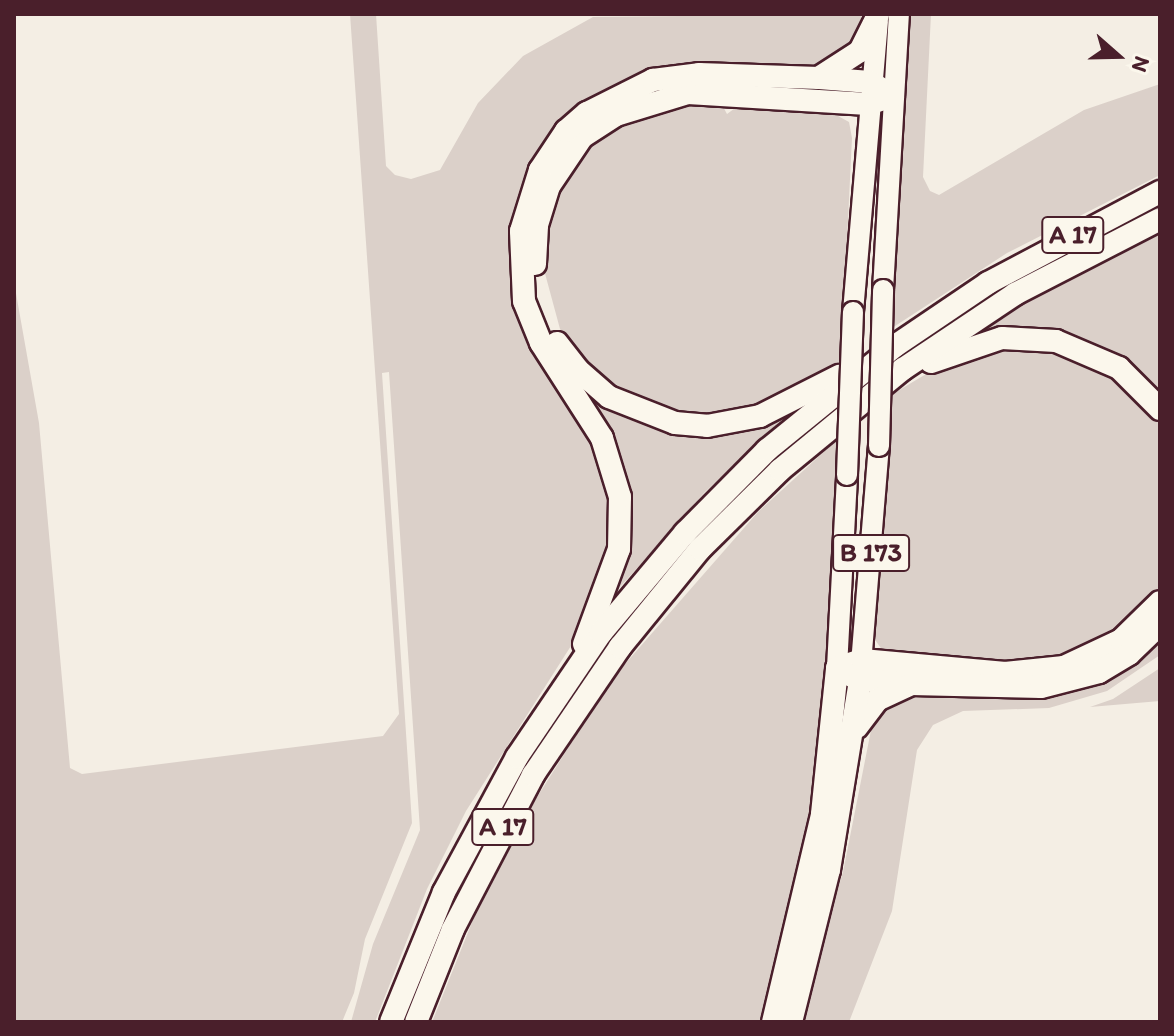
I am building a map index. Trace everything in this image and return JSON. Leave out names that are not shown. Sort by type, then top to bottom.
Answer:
[{"type":"highway","points":[[819,78],[860,51],[885,14]]},
{"type":"highway","points":[[575,668],[614,568],[621,532],[620,497],[602,438],[541,343],[524,301],[519,254],[532,188],[566,131],[632,87],[679,74],[819,78],[869,93]]},
{"type":"highway","points":[[870,365],[735,422],[707,426],[659,419],[609,397],[565,354],[542,310],[534,250],[541,206],[568,153],[597,123],[644,102],[713,92],[869,93],[893,96]]},
{"type":"highway","name":"A 17","points":[[391,1022],[475,831],[575,668],[728,487],[870,365],[988,283],[1160,192]]},
{"type":"highway","name":"A 17","points":[[416,1022],[453,929],[506,821],[562,729],[620,647],[737,510],[825,430],[903,369],[1040,279],[1160,219]]},
{"type":"highway","points":[[903,369],[992,339],[1056,341],[1119,368],[1160,409]]},
{"type":"highway","points":[[837,668],[1005,673],[1064,667],[1121,640],[1160,602]]},
{"type":"highway","points":[[861,670],[911,684],[1003,690],[1067,682],[1129,654],[1160,623]]},
{"type":"highway","name":"B 173","points":[[773,1022],[822,814],[837,668]]},
{"type":"highway","name":"B 173","points":[[791,1022],[829,870],[861,670]]},
{"type":"highway","points":[[853,734],[877,700],[911,684]]},
{"type":"main road","name":"B 173","points":[[837,668],[853,312],[869,93],[885,14]]},
{"type":"main road","name":"B 173","points":[[861,670],[879,446],[893,96],[885,14]]},
{"type":"shaded area","points":[[350,14],[376,14],[386,166],[395,175],[411,179],[440,170],[478,103],[523,56],[593,17],[862,14],[855,44],[829,66],[626,83],[513,256],[606,461],[615,532],[576,638],[466,811],[427,889],[375,1022],[351,1022],[373,944],[420,830],[389,372],[382,373],[412,823],[365,939],[354,993],[342,1022],[14,1022],[14,282],[39,423],[70,768],[82,774],[383,736],[399,714]]},
{"type":"shaded area","points":[[907,14],[931,14],[923,177],[930,191],[939,195],[1084,110],[1160,84],[1160,175],[1007,253],[892,328]]},
{"type":"shaded area","points":[[695,103],[721,103],[727,114],[742,103],[827,110],[849,122],[852,138],[841,364],[758,410],[685,419],[685,412],[651,409],[603,382],[560,329],[543,266],[549,201],[600,130]]},
{"type":"shaded area","points":[[1160,234],[1160,402],[1123,363],[972,338],[1029,300]]},
{"type":"shaded area","points":[[1039,343],[1102,364],[1160,420],[1160,591],[1139,619],[1070,657],[1012,664],[883,651],[873,637],[878,597],[873,592],[891,395],[963,352]]},
{"type":"shaded area","points":[[567,368],[665,427],[790,412],[704,493],[613,595],[627,530]]},
{"type":"shaded area","points":[[838,439],[834,491],[839,492],[817,782],[798,900],[765,1022],[432,1022],[479,905],[522,821],[611,680],[758,512]]},
{"type":"shaded area","points":[[1160,633],[1160,655],[1107,691],[1049,708],[963,711],[933,725],[917,750],[892,911],[849,1022],[798,1022],[843,872],[875,710],[912,692]]},
{"type":"shaded area","points":[[1160,668],[1160,701],[1090,707],[1113,699]]}]
